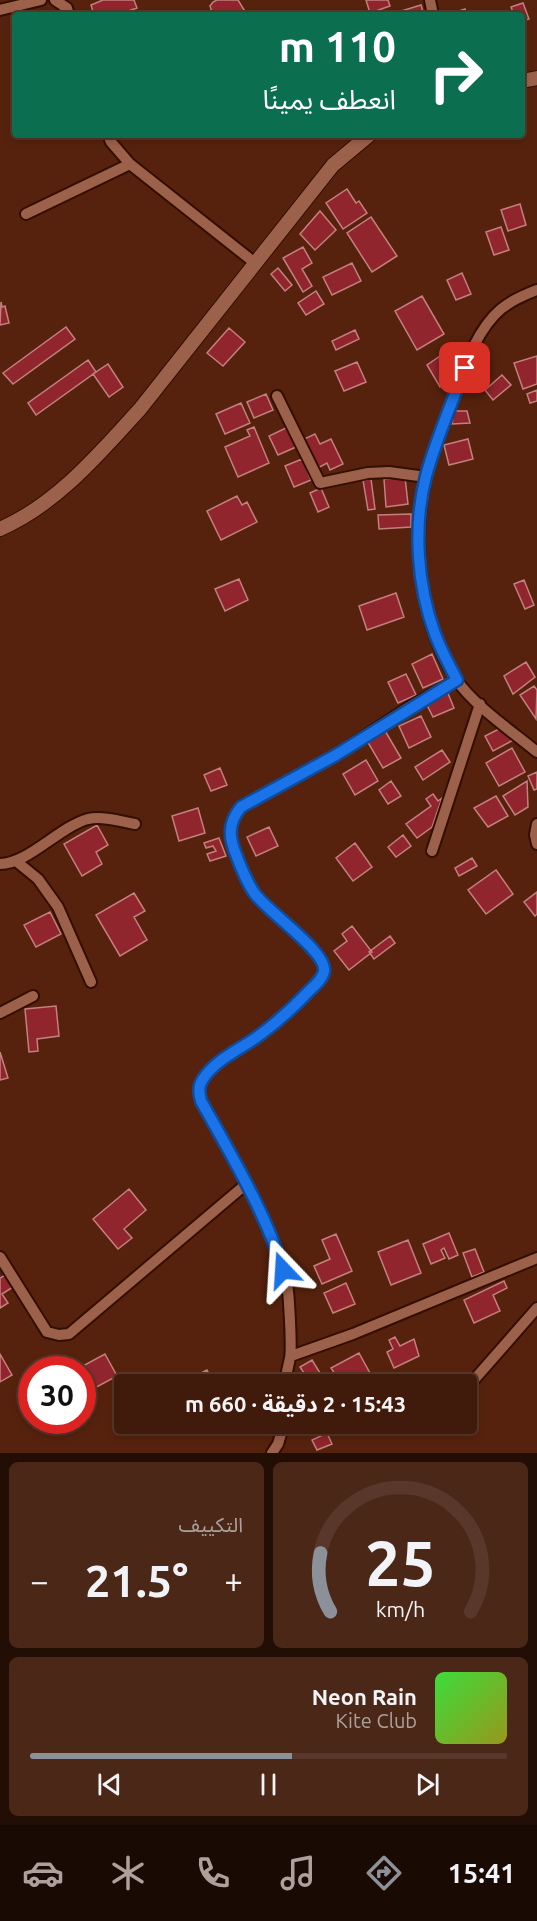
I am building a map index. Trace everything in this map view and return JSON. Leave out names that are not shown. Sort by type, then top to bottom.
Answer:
[{"type":"street","points":[[0,10],[42,0]]},
{"type":"street","points":[[55,0],[67,8],[68,12]]},
{"type":"street","points":[[109,138],[130,164],[255,263]]},
{"type":"street","points":[[0,529],[44,503],[76,477],[101,452],[140,409],[333,165],[365,138]]},
{"type":"street","points":[[26,214],[130,164]]},
{"type":"street","points":[[537,290],[517,298],[500,309],[485,329],[465,368],[426,477],[420,518],[419,553],[424,593],[435,633],[457,680],[480,704],[537,752]]},
{"type":"street","points":[[277,396],[320,483],[368,473],[389,472],[426,477]]},
{"type":"street","points":[[286,1374],[291,1356],[287,1286],[278,1254],[201,1101],[199,1090],[202,1079],[214,1066],[258,1036],[296,1005],[322,978],[325,970],[323,962],[312,949],[256,895],[244,875],[232,844],[230,829],[233,816],[241,807],[336,755],[457,680]]},
{"type":"street","points":[[432,851],[480,704]]},
{"type":"street","points":[[0,864],[16,861],[71,825],[89,819],[104,818],[135,824]]},
{"type":"street","points":[[537,824],[535,835],[537,844]]},
{"type":"street","points":[[16,861],[38,879],[58,907],[92,982]]},
{"type":"street","points":[[0,1013],[33,996]]},
{"type":"street","points":[[0,1257],[47,1332],[59,1335],[69,1334],[245,1185]]},
{"type":"street","points":[[291,1356],[353,1334],[537,1258]]},
{"type":"street","points":[[477,1376],[537,1308]]},
{"type":"street","points":[[280,1434],[275,1449],[286,1453]]},
{"type":"building","points":[[103,0],[134,0],[137,8],[126,12],[93,12],[91,5]]},
{"type":"building","points":[[238,0],[245,12],[212,12],[210,6],[213,2]]},
{"type":"building","points":[[366,0],[388,0],[390,6],[370,12]]},
{"type":"building","points":[[523,3],[529,19],[525,20],[525,12],[513,12],[511,7]]},
{"type":"building","points":[[421,5],[423,12],[398,12]]},
{"type":"building","points":[[347,189],[356,203],[359,201],[367,213],[343,229],[326,203]]},
{"type":"building","points":[[520,204],[526,225],[508,231],[501,210]]},
{"type":"building","points":[[320,211],[336,230],[315,250],[300,234]]},
{"type":"building","points":[[371,217],[397,256],[372,272],[347,233]]},
{"type":"building","points":[[501,227],[509,250],[494,255],[486,232]]},
{"type":"building","points":[[303,247],[312,263],[302,269],[312,286],[303,292],[283,258]]},
{"type":"building","points":[[352,263],[361,281],[332,295],[323,277]]},
{"type":"building","points":[[278,268],[292,285],[285,291],[271,274]]},
{"type":"building","points":[[462,273],[471,294],[456,300],[447,280]]},
{"type":"building","points":[[316,291],[324,304],[306,315],[298,303]]},
{"type":"building","points":[[422,296],[444,334],[417,350],[395,311]]},
{"type":"building","points":[[1,302],[2,307],[5,306],[9,323],[0,325]]},
{"type":"building","points":[[66,327],[75,339],[13,384],[3,373]]},
{"type":"building","points":[[229,328],[245,342],[223,366],[207,353]]},
{"type":"building","points":[[355,330],[359,339],[336,350],[332,341]]},
{"type":"building","points":[[443,354],[457,377],[440,387],[427,365]]},
{"type":"building","points":[[537,356],[537,384],[523,389],[514,363]]},
{"type":"building","points":[[88,360],[96,372],[36,415],[28,403]]},
{"type":"building","points":[[357,362],[366,382],[344,391],[335,371]]},
{"type":"building","points":[[108,364],[123,387],[109,397],[93,374]]},
{"type":"building","points":[[474,367],[488,373],[479,391],[466,384]]},
{"type":"building","points":[[502,375],[511,385],[493,400],[485,390]]},
{"type":"building","points":[[537,390],[537,401],[530,403],[527,394]]},
{"type":"building","points":[[266,394],[273,410],[254,418],[247,402]]},
{"type":"building","points":[[241,403],[250,423],[225,434],[216,414]]},
{"type":"building","points":[[454,411],[467,411],[470,423],[452,424]]},
{"type":"building","points":[[254,427],[269,463],[238,477],[225,447],[250,436],[247,430]]},
{"type":"building","points":[[288,427],[296,447],[278,455],[269,436]]},
{"type":"building","points":[[315,434],[320,444],[331,439],[343,464],[330,470],[327,463],[316,469],[302,440]]},
{"type":"building","points":[[468,439],[473,459],[449,465],[444,445]]},
{"type":"building","points":[[302,459],[311,480],[294,487],[285,466]]},
{"type":"building","points":[[405,477],[408,504],[386,507],[384,479]]},
{"type":"building","points":[[371,479],[375,509],[368,510],[363,480]]},
{"type":"building","points":[[321,488],[329,507],[318,512],[310,493]]},
{"type":"building","points":[[237,496],[242,505],[247,502],[257,522],[221,540],[207,511]]},
{"type":"building","points":[[411,514],[411,527],[379,529],[378,515]]},
{"type":"building","points":[[239,579],[248,600],[225,611],[215,589]]},
{"type":"building","points":[[524,580],[534,605],[525,609],[514,584]]},
{"type":"building","points":[[396,593],[404,617],[367,630],[359,606]]},
{"type":"building","points":[[432,654],[443,679],[423,688],[412,664]]},
{"type":"building","points":[[526,662],[535,677],[513,694],[504,676]]},
{"type":"building","points":[[406,674],[416,695],[398,703],[388,682]]},
{"type":"building","points":[[534,686],[537,690],[536,719],[520,695]]},
{"type":"building","points":[[447,691],[454,708],[433,717],[425,701]]},
{"type":"building","points":[[421,716],[431,737],[409,748],[399,726]]},
{"type":"building","points":[[503,727],[517,738],[493,751],[485,736]]},
{"type":"building","points":[[384,729],[401,758],[383,768],[366,739]]},
{"type":"building","points":[[512,748],[525,772],[499,786],[486,763]]},
{"type":"building","points":[[442,750],[450,762],[423,780],[415,767]]},
{"type":"building","points":[[366,760],[378,781],[355,795],[343,774]]},
{"type":"building","points":[[220,768],[227,785],[211,791],[204,775]]},
{"type":"building","points":[[537,772],[537,789],[534,790],[528,776]]},
{"type":"building","points":[[391,781],[401,796],[388,804],[379,790]]},
{"type":"building","points":[[527,781],[528,807],[515,815],[503,796]]},
{"type":"building","points":[[433,794],[438,801],[442,798],[432,827],[417,838],[406,824],[431,806],[426,799]]},
{"type":"building","points":[[496,796],[508,816],[488,827],[474,808]]},
{"type":"building","points":[[198,808],[205,833],[179,841],[172,816]]},
{"type":"building","points":[[97,825],[108,845],[96,852],[102,864],[82,876],[64,844]]},
{"type":"building","points":[[269,827],[278,846],[256,856],[247,837]]},
{"type":"building","points":[[403,835],[411,846],[396,857],[388,847]]},
{"type":"building","points":[[219,838],[226,856],[210,861],[207,854],[216,851],[213,846],[206,848],[204,843]]},
{"type":"building","points":[[355,843],[372,867],[353,881],[336,858]]},
{"type":"building","points":[[472,858],[477,866],[459,876],[455,868]]},
{"type":"building","points":[[496,870],[513,894],[486,914],[468,890]]},
{"type":"building","points":[[537,892],[537,914],[535,916],[524,902]]},
{"type":"building","points":[[134,893],[145,911],[134,917],[147,940],[120,956],[96,915]]},
{"type":"building","points":[[50,912],[61,934],[36,947],[24,925]]},
{"type":"building","points":[[352,926],[372,952],[349,970],[334,951],[347,941],[342,934]]},
{"type":"building","points":[[390,936],[395,943],[374,959],[369,952]]},
{"type":"building","points":[[56,1006],[59,1036],[37,1039],[38,1051],[29,1052],[25,1009]]},
{"type":"building","points":[[0,1052],[8,1078],[0,1080]]},
{"type":"building","points":[[129,1189],[146,1210],[124,1229],[132,1238],[118,1249],[93,1219]]},
{"type":"building","points":[[449,1233],[458,1255],[449,1259],[444,1248],[441,1250],[445,1258],[431,1264],[423,1244]]},
{"type":"building","points":[[336,1234],[352,1271],[322,1284],[314,1266],[330,1259],[322,1240]]},
{"type":"building","points":[[408,1240],[421,1273],[391,1285],[378,1252]]},
{"type":"building","points":[[475,1249],[484,1272],[472,1277],[463,1253]]},
{"type":"building","points":[[5,1275],[13,1287],[2,1294],[8,1303],[0,1308],[0,1278]]},
{"type":"building","points":[[504,1281],[507,1288],[493,1295],[500,1311],[474,1323],[464,1300]]},
{"type":"building","points":[[346,1283],[355,1304],[333,1313],[324,1293]]},
{"type":"building","points":[[395,1337],[400,1346],[414,1339],[419,1356],[394,1368],[387,1352],[393,1349],[389,1340]]},
{"type":"building","points":[[359,1353],[370,1374],[335,1374],[331,1368]]},
{"type":"building","points":[[0,1354],[12,1375],[0,1382]]},
{"type":"building","points":[[105,1354],[116,1374],[114,1378],[96,1387],[96,1359]]},
{"type":"building","points":[[312,1360],[321,1374],[305,1374],[300,1367]]},
{"type":"building","points":[[327,1434],[332,1444],[317,1450],[312,1440]]},
{"type":"route","points":[[283,1270],[260,1214],[201,1101],[199,1090],[202,1079],[214,1066],[258,1036],[296,1005],[322,978],[325,970],[323,962],[312,949],[256,895],[244,875],[232,844],[230,829],[233,816],[241,807],[336,755],[457,680],[435,633],[424,593],[419,553],[420,518],[426,477],[465,368]]}]
